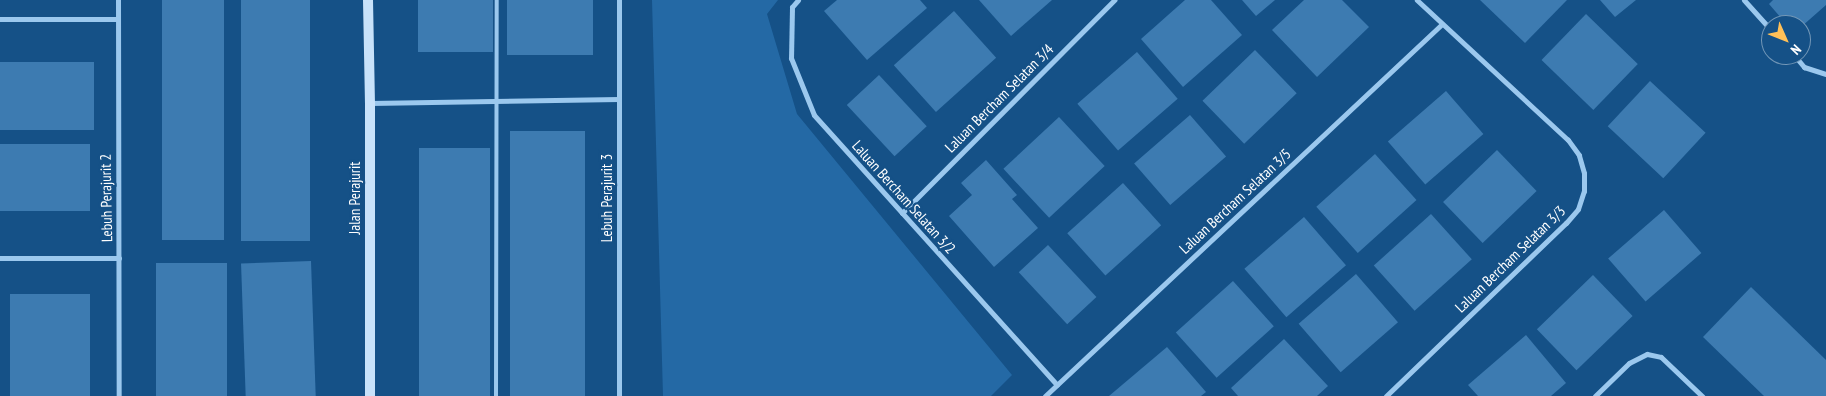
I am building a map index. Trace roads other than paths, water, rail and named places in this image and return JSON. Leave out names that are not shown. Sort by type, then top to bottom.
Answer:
[{"type":"street","name":"Lebuh Perajurit 2","points":[[118,0],[119,396]]},
{"type":"street","name":"Jalan Perajurit","points":[[368,0],[370,396]]},
{"type":"street","name":"Lebuh Perajurit 3","points":[[619,0],[619,396]]},
{"type":"street","name":"Laluan Bercham Selatan 3/2","points":[[798,0],[792,7],[791,58],[814,114],[1057,385]]},
{"type":"street","name":"Laluan Bercham Selatan 3/4","points":[[902,213],[1114,0]]},
{"type":"street","name":"Laluan Bercham Selatan 3/3","points":[[1386,396],[1566,223],[1578,209],[1584,192],[1584,173],[1579,155],[1568,140],[1417,0]]},
{"type":"street","points":[[1744,0],[1761,19]]},
{"type":"street","points":[[0,19],[117,19]]},
{"type":"street","name":"Laluan Bercham Selatan 3/5","points":[[1045,396],[1442,24]]},
{"type":"street","points":[[1802,65],[1826,74]]},
{"type":"street","points":[[370,103],[619,99]]},
{"type":"street","points":[[0,258],[119,258]]},
{"type":"street","points":[[1595,396],[1629,363],[1647,354],[1661,357],[1702,396]]},
{"type":"lane","points":[[496,396],[497,0]]}]
